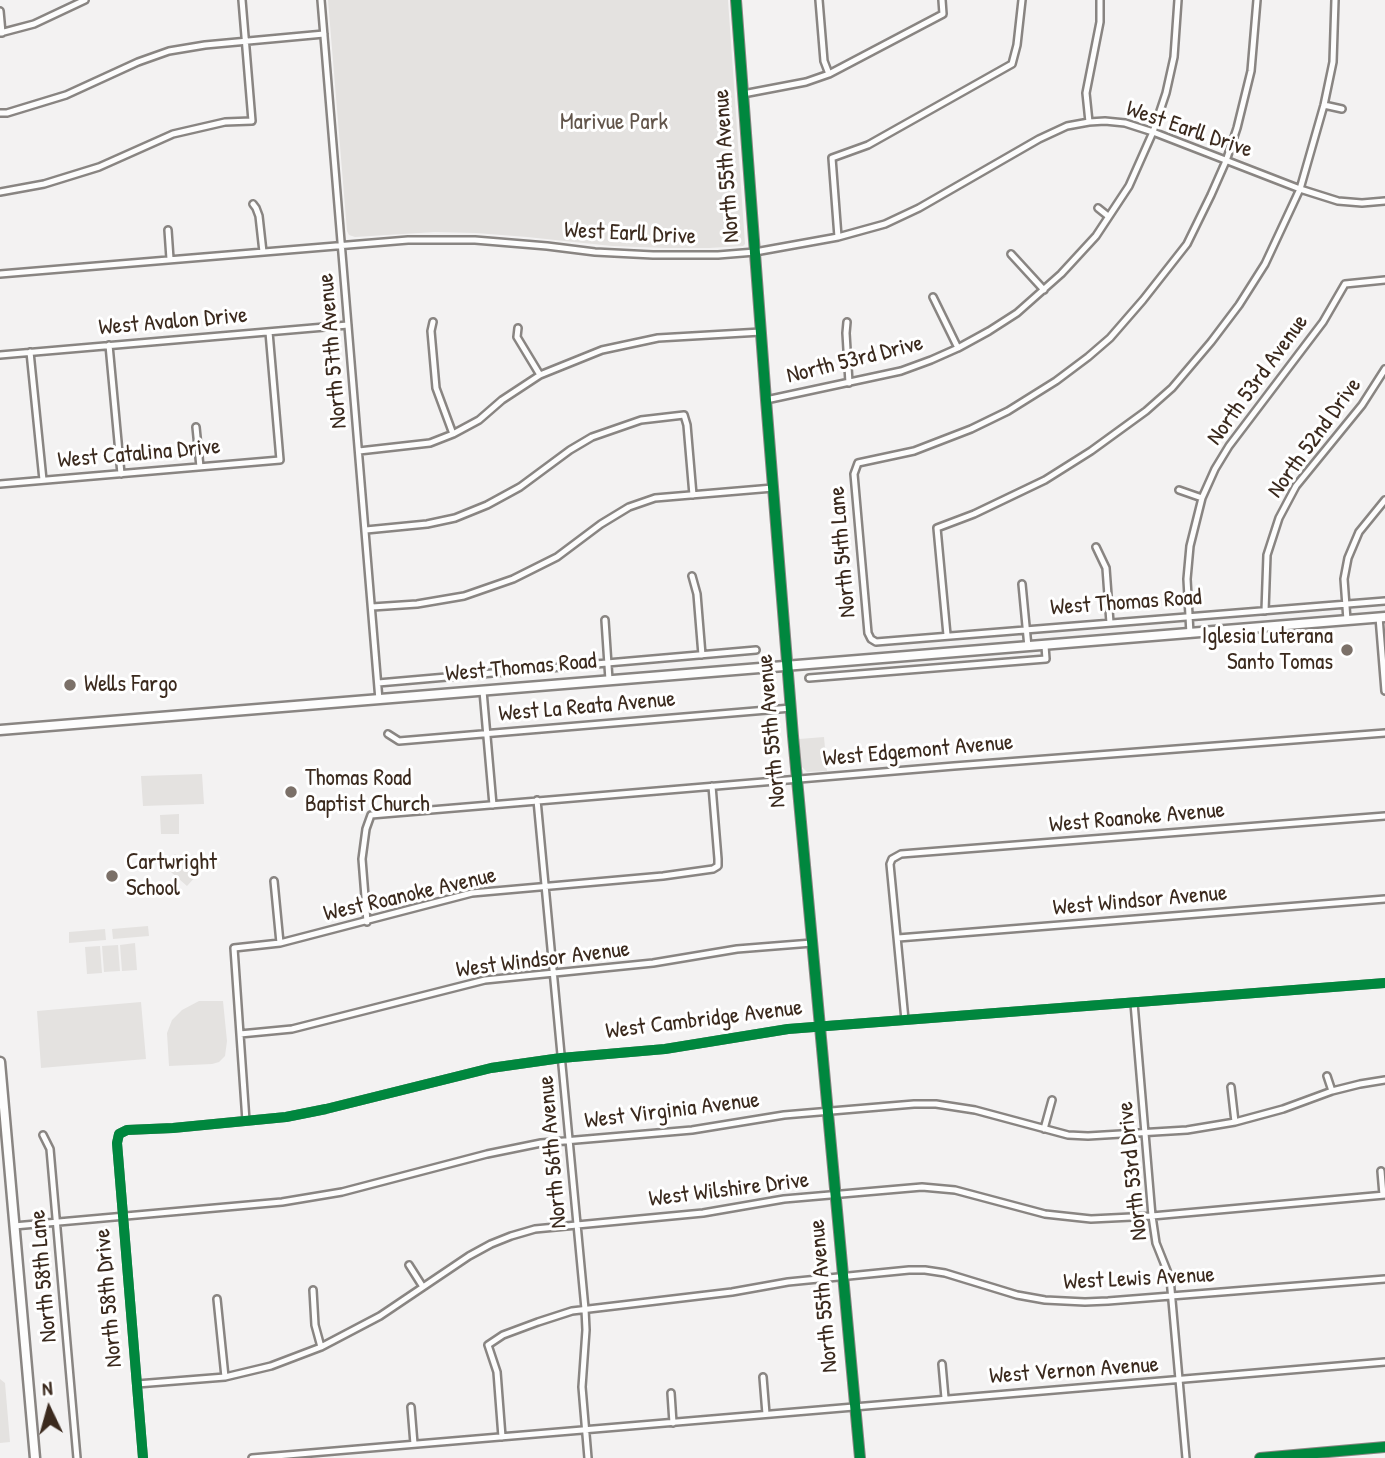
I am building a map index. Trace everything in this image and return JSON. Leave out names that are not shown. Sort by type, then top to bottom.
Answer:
[{"type":"main road","name":"West Thomas Road","points":[[0,730],[1382,617]]},
{"type":"main road","points":[[0,1062],[34,1458]]},
{"type":"street","points":[[0,11],[1,33],[34,24],[85,0]]},
{"type":"street","points":[[0,192],[44,184],[99,167],[173,134],[225,122],[252,121],[242,0]]},
{"type":"street","name":"North 57th Avenue","points":[[321,0],[379,700]]},
{"type":"street","name":"North 55th Avenue","points":[[736,0],[787,665],[860,1458]]},
{"type":"street","points":[[819,0],[824,61],[829,74]]},
{"type":"street","points":[[743,94],[806,82],[829,74],[943,14],[942,0]]},
{"type":"street","points":[[838,237],[832,158],[869,145],[1012,64],[1022,0]]},
{"type":"street","points":[[1089,121],[1086,93],[1100,22],[1100,0]]},
{"type":"street","name":"North 53rd Drive","points":[[766,400],[901,371],[958,348],[989,331],[1017,313],[1044,290],[1096,236],[1129,186],[1153,132],[1166,93],[1174,57],[1178,0]]},
{"type":"street","points":[[1226,161],[1251,71],[1257,0]]},
{"type":"street","points":[[947,635],[937,527],[974,514],[1045,480],[1146,411],[1172,388],[1211,342],[1265,264],[1300,189],[1324,105],[1333,62],[1335,0]]},
{"type":"street","points":[[0,113],[8,113],[66,95],[169,51],[324,34]]},
{"type":"street","points":[[1324,105],[1342,109]]},
{"type":"street","name":"West Earll Drive","points":[[0,274],[408,240],[475,240],[595,253],[653,256],[718,256],[755,252],[838,237],[885,224],[919,208],[1039,139],[1067,126],[1089,121],[1125,122],[1338,201],[1385,201]]},
{"type":"street","name":"North 54th Lane","points":[[871,639],[868,633],[854,474],[858,463],[914,451],[971,429],[1008,411],[1088,357],[1110,338],[1135,310],[1187,244],[1226,161]]},
{"type":"street","points":[[253,204],[259,216],[262,252]]},
{"type":"street","points":[[1098,208],[1108,216]]},
{"type":"street","points":[[169,230],[170,259]]},
{"type":"street","points":[[1011,254],[1044,290]]},
{"type":"street","name":"North 53rd Avenue","points":[[1190,634],[1187,579],[1189,557],[1202,498],[1215,469],[1229,446],[1323,322],[1345,284],[1385,280]]},
{"type":"street","points":[[933,297],[958,348]]},
{"type":"street","points":[[433,322],[431,331],[436,388],[453,434]]},
{"type":"street","points":[[847,322],[849,383]]},
{"type":"street","name":"West Avalon Drive","points":[[0,355],[348,325]]},
{"type":"street","points":[[518,328],[517,337],[540,375]]},
{"type":"street","name":"West Catalina Drive","points":[[0,484],[280,460],[269,332]]},
{"type":"street","points":[[359,451],[430,443],[453,434],[479,420],[502,400],[540,375],[602,350],[658,338],[761,332]]},
{"type":"street","points":[[109,345],[121,474]]},
{"type":"street","points":[[30,352],[43,480]]},
{"type":"street","name":"North 52nd Drive","points":[[1265,611],[1267,555],[1279,518],[1296,486],[1362,405],[1385,369]]},
{"type":"street","points":[[366,530],[427,524],[455,518],[488,505],[520,487],[569,450],[592,437],[641,420],[684,415],[693,495]]},
{"type":"street","points":[[197,427],[200,467]]},
{"type":"street","points":[[372,607],[417,604],[464,596],[513,579],[556,557],[629,507],[655,498],[772,488]]},
{"type":"street","points":[[1179,490],[1202,498]]},
{"type":"street","points":[[1347,620],[1344,579],[1348,558],[1359,532],[1385,500]]},
{"type":"street","points":[[1096,547],[1106,568],[1110,623]]},
{"type":"street","points":[[692,576],[697,594],[702,655]]},
{"type":"street","points":[[1022,584],[1028,647]]},
{"type":"street","name":"West Thomas Road","points":[[871,639],[876,642],[1385,601]]},
{"type":"street","points":[[1382,617],[1385,691]]},
{"type":"street","points":[[605,620],[609,680]]},
{"type":"street","name":"West Thomas Road","points":[[808,678],[1046,659],[1045,646]]},
{"type":"street","name":"West Thomas Road","points":[[378,683],[755,650]]},
{"type":"street","points":[[846,661],[847,674]]},
{"type":"street","points":[[483,691],[493,805]]},
{"type":"street","name":"West La Reata Avenue","points":[[388,734],[399,741],[791,708]]},
{"type":"street","name":"West Edgemont Avenue","points":[[367,922],[362,859],[371,815],[1385,733]]},
{"type":"street","name":"West Roanoke Avenue","points":[[240,1034],[234,948],[280,943],[472,893],[713,869],[718,866],[712,786]]},
{"type":"street","name":"North 56th Avenue","points":[[537,800],[585,1309],[582,1387],[588,1458]]},
{"type":"street","name":"West Roanoke Avenue","points":[[898,938],[890,863],[901,854],[1385,816]]},
{"type":"street","points":[[274,881],[280,943]]},
{"type":"street","name":"West Windsor Avenue","points":[[898,938],[1385,899]]},
{"type":"street","points":[[898,938],[905,1020]]},
{"type":"street","name":"West Windsor Avenue","points":[[240,1034],[292,1029],[485,980],[682,960],[737,949],[812,943]]},
{"type":"street","name":"West Cambridge Avenue","points":[[119,1134],[127,1130],[286,1117],[491,1068],[561,1058],[665,1049],[819,1026],[1385,983]]},
{"type":"street","name":"North 53rd Drive","points":[[1134,1003],[1152,1216],[1156,1243],[1170,1278],[1186,1458]]},
{"type":"street","points":[[240,1034],[246,1121]]},
{"type":"street","points":[[1327,1076],[1332,1091]]},
{"type":"street","name":"West Virginia Avenue","points":[[15,1226],[282,1202],[342,1192],[517,1147],[692,1130],[758,1118],[828,1110],[936,1104],[975,1110],[1068,1135],[1088,1136],[1187,1130],[1235,1122],[1283,1109],[1332,1091],[1385,1080]]},
{"type":"street","points":[[1231,1087],[1235,1122]]},
{"type":"street","points":[[1044,1129],[1052,1100]]},
{"type":"street","name":"North 58th Drive","points":[[119,1134],[117,1143],[144,1458]]},
{"type":"street","name":"North 58th Lane","points":[[44,1135],[50,1149],[77,1458]]},
{"type":"street","points":[[1381,1171],[1384,1195]]},
{"type":"street","name":"West Wilshire Drive","points":[[137,1384],[225,1377],[271,1366],[321,1347],[380,1316],[469,1256],[501,1240],[536,1230],[704,1213],[784,1199],[922,1187],[955,1190],[1045,1214],[1091,1219],[1384,1195]]},
{"type":"street","points":[[409,1265],[423,1287]]},
{"type":"street","name":"West Lewis Avenue","points":[[502,1437],[497,1372],[488,1345],[503,1335],[572,1311],[674,1300],[788,1282],[909,1270],[945,1273],[1017,1295],[1045,1300],[1108,1301],[1385,1279]]},
{"type":"street","points":[[313,1290],[315,1325],[321,1347]]},
{"type":"street","points":[[217,1299],[225,1377]]},
{"type":"street","name":"West Vernon Avenue","points":[[252,1458],[1385,1362]]},
{"type":"street","points":[[942,1364],[944,1398]]},
{"type":"street","points":[[763,1377],[766,1414]]},
{"type":"street","points":[[671,1393],[673,1423]]},
{"type":"street","points":[[411,1407],[415,1444]]},
{"type":"street","points":[[1260,1458],[1385,1447]]},
{"type":"green space","name":"Marivue Park","points":[[328,0],[728,0],[745,244],[709,248],[665,248],[612,246],[476,233],[349,235]]},
{"type":"green space","points":[[824,737],[827,771],[807,772],[802,767],[799,739]]},
{"type":"green space","points":[[202,774],[204,804],[143,806],[141,776]]},
{"type":"green space","points":[[179,814],[179,834],[161,834],[160,815]]},
{"type":"green space","points":[[175,854],[197,875],[187,886],[164,866]]},
{"type":"green space","points":[[148,926],[149,936],[113,939],[112,929]]},
{"type":"green space","points":[[105,929],[106,940],[69,943],[69,932]]},
{"type":"green space","points":[[135,943],[137,970],[122,971],[120,945]]},
{"type":"green space","points":[[118,945],[120,971],[104,972],[102,946]]},
{"type":"green space","points":[[100,946],[102,973],[87,974],[85,947]]},
{"type":"green space","points":[[199,1001],[223,1001],[227,1041],[225,1056],[212,1064],[169,1066],[167,1033],[172,1020],[182,1010]]},
{"type":"green space","points":[[141,1002],[146,1059],[41,1068],[37,1011]]},
{"type":"green space","points":[[0,1379],[5,1383],[10,1442],[0,1443]]},
{"type":"cycle path","points":[[736,0],[793,736],[860,1458]]},
{"type":"cycle path","points":[[143,1458],[117,1143],[119,1134],[127,1130],[286,1117],[491,1068],[561,1058],[665,1049],[788,1029],[1385,983]]},
{"type":"cycle path","points":[[1260,1458],[1385,1447]]},
{"type":"place","name":"Iglesia Luterana Santo Tomas","points":[[1347,650]]},
{"type":"place","name":"Wells Fargo","points":[[70,685]]},
{"type":"place","name":"Thomas Road Baptist Church","points":[[291,792]]},
{"type":"place","name":"Cartwright School","points":[[112,876]]}]
